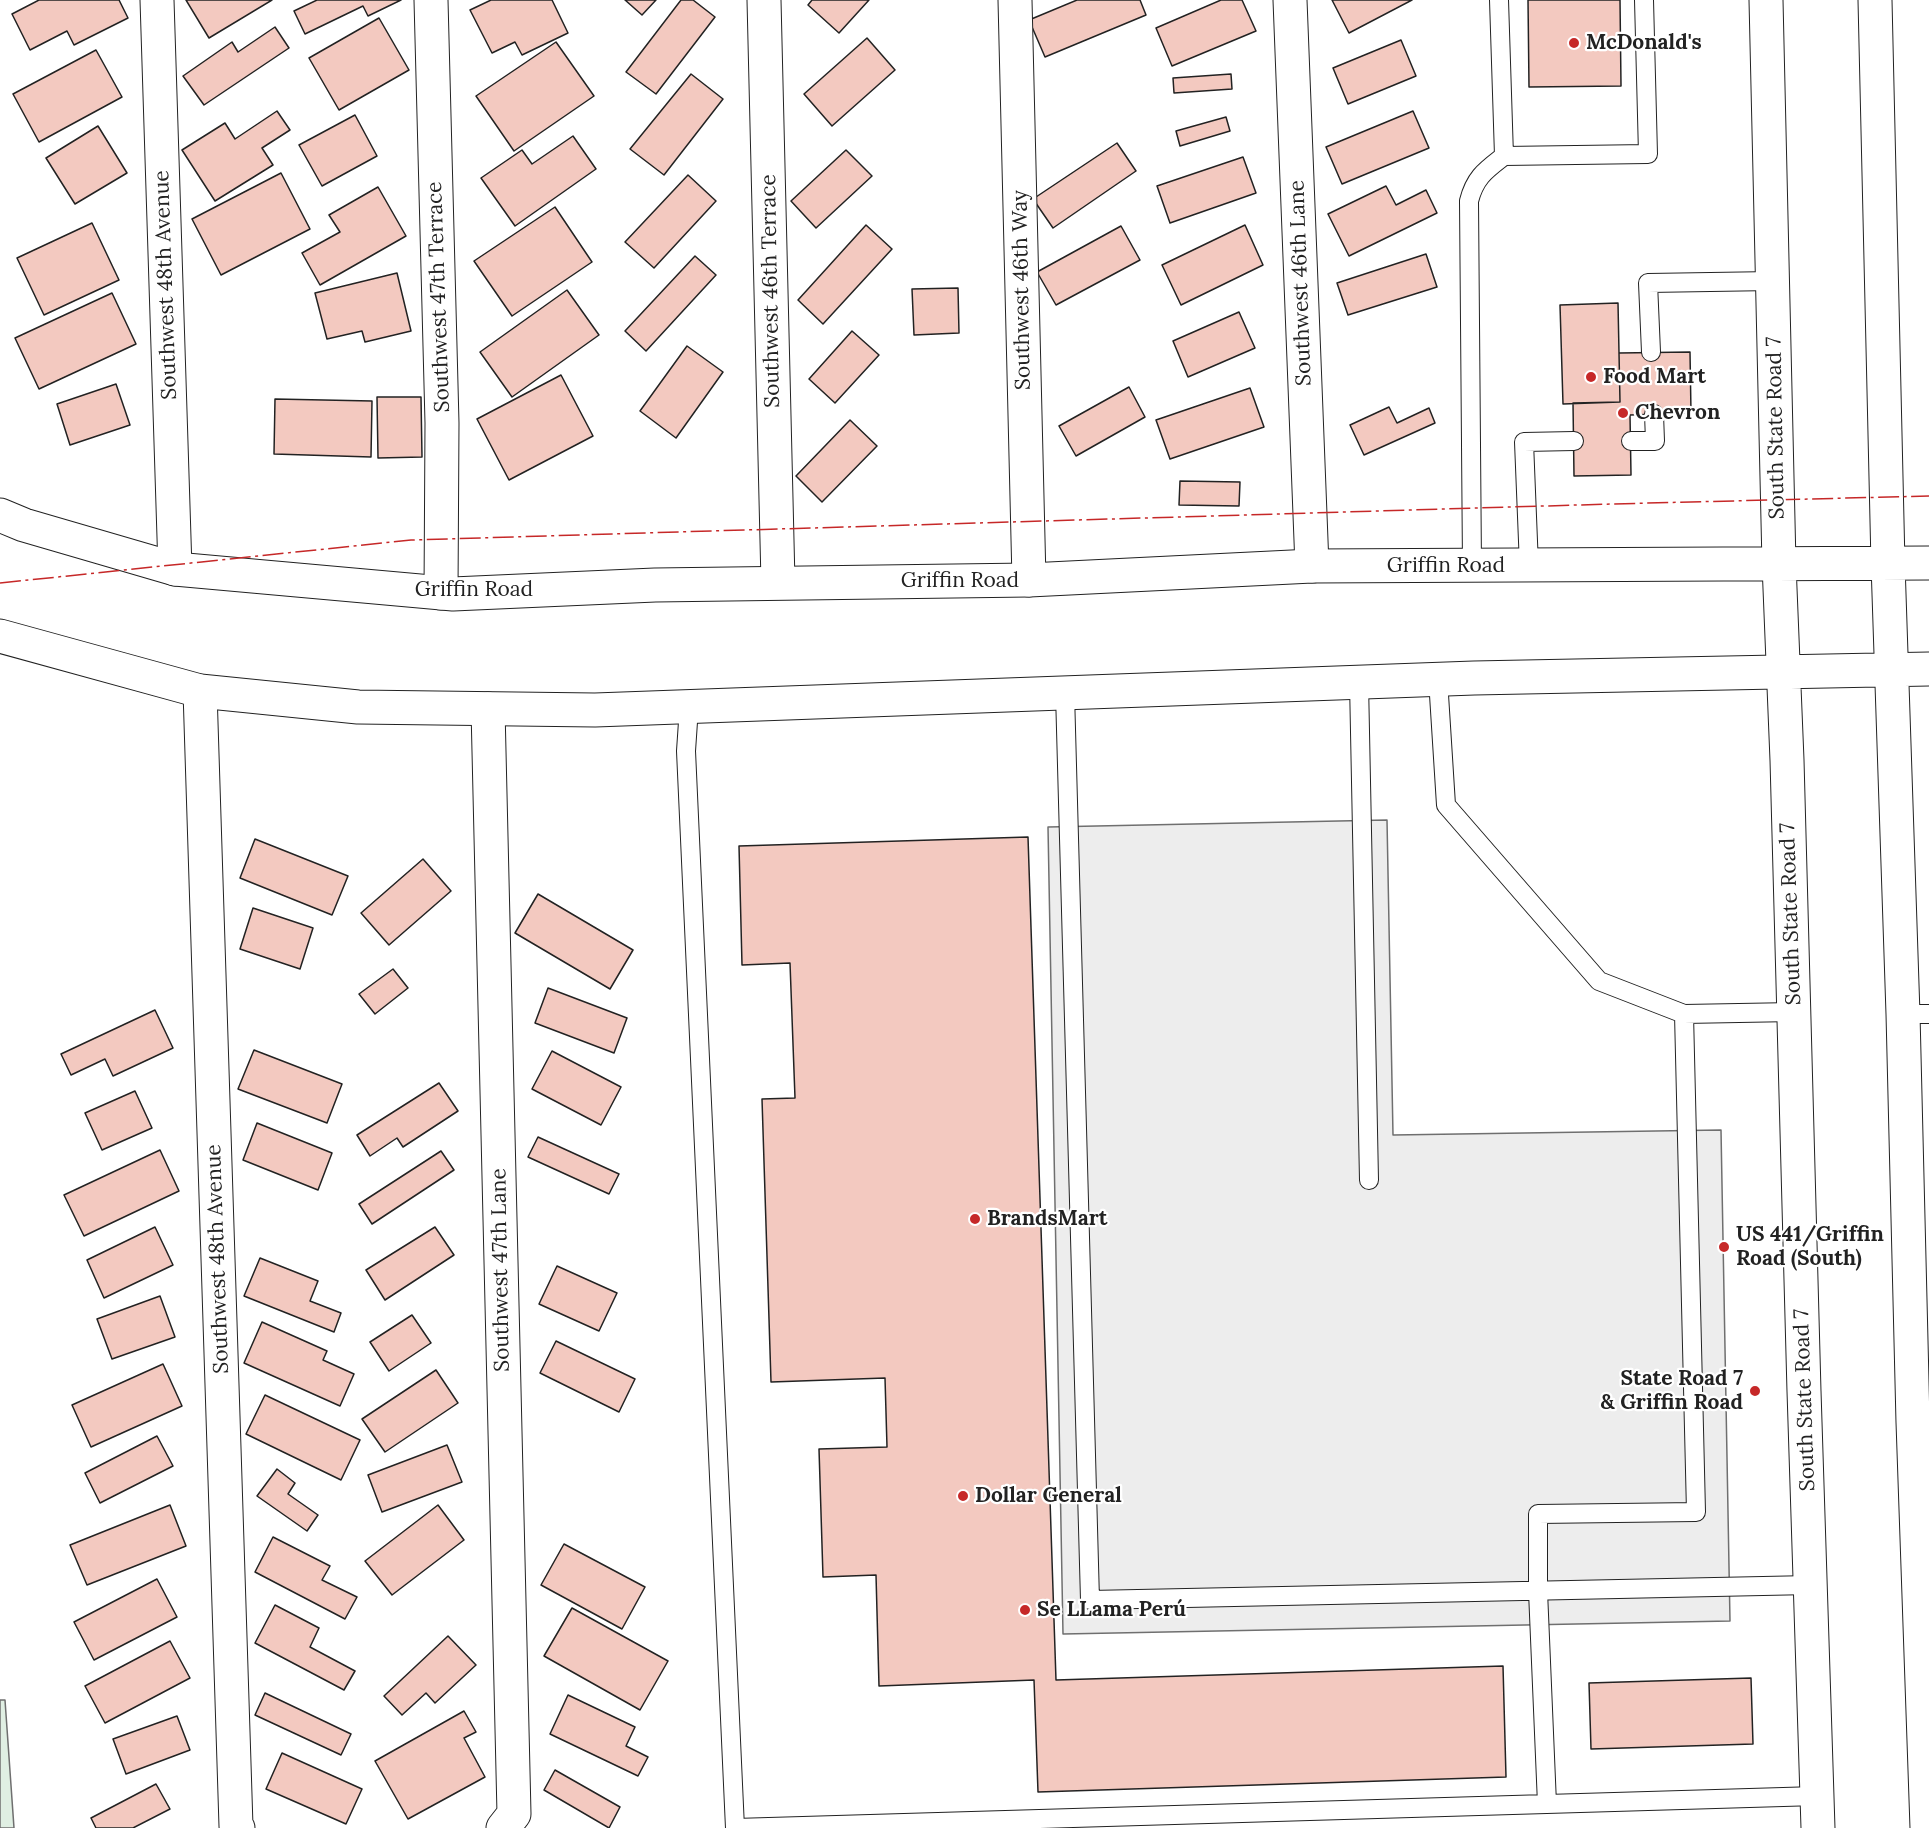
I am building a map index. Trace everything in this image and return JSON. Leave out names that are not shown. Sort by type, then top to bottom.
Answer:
[{"type":"main road","name":"Southwest 48th Avenue","points":[[157,0],[176,569]]},
{"type":"main road","name":"Southwest 47th Terrace","points":[[431,0],[442,423],[441,593]]},
{"type":"main road","name":"Southwest 46th Terrace","points":[[764,0],[778,582]]},
{"type":"main road","name":"Southwest 46th Way","points":[[1015,0],[1029,580]]},
{"type":"main road","name":"Southwest 46th Lane","points":[[1290,0],[1312,566]]},
{"type":"main road","name":"South State Road 7","points":[[1766,0],[1779,564],[1818,1812]]},
{"type":"main road","points":[[1875,0],[1891,670],[1916,1014],[1912,1422],[1927,1815]]},
{"type":"main road","name":"Griffin Road","points":[[0,515],[24,525],[176,569],[453,594],[778,582],[1029,580],[1312,566],[1929,563]]},
{"type":"main road","points":[[0,636],[200,692],[358,707],[595,710],[1438,679],[1929,669]]},
{"type":"main road","name":"Southwest 48th Avenue","points":[[200,692],[237,1827]]},
{"type":"main road","name":"Southwest 47th Lane","points":[[488,709],[514,1814],[503,1828]]},
{"type":"lane","points":[[1499,0],[1504,156]]},
{"type":"lane","points":[[1472,566],[1469,201],[1473,186],[1483,172],[1504,156],[1648,154],[1644,0]]},
{"type":"lane","points":[[1651,352],[1648,283],[1773,281]]},
{"type":"lane","points":[[1631,441],[1655,441],[1654,414]]},
{"type":"lane","points":[[1529,566],[1524,442],[1574,441]]},
{"type":"lane","points":[[1438,679],[1446,805],[1599,981],[1684,1014],[1794,1012]]},
{"type":"lane","points":[[1359,682],[1369,1180]]},
{"type":"lane","points":[[1065,693],[1090,1600],[1811,1585]]},
{"type":"lane","points":[[689,707],[686,751],[735,1828],[1547,1804],[1818,1812]]},
{"type":"lane","points":[[1547,1804],[1538,1591],[1538,1514],[1696,1512],[1684,1014]]},
{"type":"green space","points":[[0,1700],[5,1700],[14,1828],[0,1828]]},
{"type":"shaded area","points":[[1387,820],[1393,1135],[1721,1130],[1730,1621],[1063,1634],[1048,827]]},
{"type":"building","points":[[39,0],[119,0],[128,18],[74,45],[67,31],[30,50],[12,14]]},
{"type":"building","points":[[186,0],[272,0],[209,38]]},
{"type":"building","points":[[317,0],[401,0],[368,16],[363,6],[305,34],[294,11]]},
{"type":"building","points":[[491,0],[552,0],[568,33],[522,55],[515,42],[492,53],[470,10]]},
{"type":"building","points":[[625,0],[656,0],[642,15]]},
{"type":"building","points":[[681,0],[693,0],[715,17],[656,94],[626,72]]},
{"type":"building","points":[[812,0],[869,0],[839,33],[808,5]]},
{"type":"building","points":[[1077,0],[1140,0],[1146,15],[1045,57],[1029,20]]},
{"type":"building","points":[[1221,0],[1242,0],[1256,31],[1172,66],[1156,28]]},
{"type":"building","points":[[1332,0],[1412,0],[1349,33]]},
{"type":"building","name":"McDonald's","points":[[1528,0],[1620,0],[1621,86],[1529,87]]},
{"type":"building","points":[[379,18],[409,70],[339,110],[309,58]]},
{"type":"building","points":[[275,27],[289,48],[204,105],[183,76],[232,42],[238,52]]},
{"type":"building","points":[[867,38],[895,70],[832,126],[804,94]]},
{"type":"building","points":[[1401,40],[1416,76],[1348,104],[1333,68]]},
{"type":"building","points":[[556,42],[594,96],[514,151],[476,96]]},
{"type":"building","points":[[96,50],[122,97],[39,142],[13,94]]},
{"type":"building","points":[[691,74],[723,99],[664,175],[630,149]]},
{"type":"building","points":[[1231,74],[1232,89],[1174,93],[1173,78]]},
{"type":"building","points":[[277,111],[290,130],[262,148],[273,165],[215,201],[182,150],[225,123],[235,139]]},
{"type":"building","points":[[1413,111],[1429,148],[1342,184],[1326,147]]},
{"type":"building","points":[[355,115],[377,156],[322,186],[299,145]]},
{"type":"building","points":[[1226,117],[1230,131],[1180,146],[1176,131]]},
{"type":"building","points":[[98,126],[127,173],[75,204],[46,158]]},
{"type":"building","points":[[573,136],[596,169],[515,226],[481,178],[522,150],[532,164]]},
{"type":"building","points":[[1117,143],[1136,171],[1053,228],[1033,199]]},
{"type":"building","points":[[846,150],[872,176],[816,228],[791,201]]},
{"type":"building","points":[[1243,157],[1256,193],[1170,223],[1157,186]]},
{"type":"building","points":[[281,173],[310,229],[221,275],[192,219]]},
{"type":"building","points":[[688,175],[716,201],[654,268],[625,242]]},
{"type":"building","points":[[1386,186],[1396,205],[1426,190],[1437,213],[1349,256],[1328,214]]},
{"type":"building","points":[[378,187],[406,236],[320,285],[302,253],[340,232],[329,215]]},
{"type":"building","points":[[555,207],[592,262],[512,316],[474,261]]},
{"type":"building","points":[[92,223],[119,280],[44,315],[17,258]]},
{"type":"building","points":[[866,225],[892,249],[823,324],[798,300]]},
{"type":"building","points":[[1245,225],[1263,265],[1181,305],[1162,265]]},
{"type":"building","points":[[1121,226],[1140,260],[1056,305],[1037,272]]},
{"type":"building","points":[[1426,254],[1437,287],[1348,315],[1337,283]]},
{"type":"building","points":[[695,256],[716,275],[646,351],[625,331]]},
{"type":"building","points":[[397,273],[411,331],[365,342],[362,331],[327,339],[315,293]]},
{"type":"building","points":[[958,288],[959,333],[914,335],[912,289]]},
{"type":"building","points":[[567,290],[599,335],[512,397],[480,352]]},
{"type":"building","points":[[112,293],[136,344],[39,389],[15,338]]},
{"type":"building","name":"Food Mart","points":[[1618,303],[1620,402],[1563,404],[1560,305]]},
{"type":"building","points":[[1239,312],[1255,348],[1188,377],[1173,341]]},
{"type":"building","points":[[852,331],[879,355],[835,403],[809,379]]},
{"type":"building","points":[[687,346],[723,372],[676,438],[640,411]]},
{"type":"building","name":"Chevron","points":[[1690,352],[1691,413],[1630,415],[1631,475],[1574,476],[1573,403],[1620,402],[1619,353]]},
{"type":"building","points":[[561,375],[593,436],[509,480],[477,419]]},
{"type":"building","points":[[116,384],[130,425],[70,445],[57,404]]},
{"type":"building","points":[[1129,387],[1145,417],[1076,456],[1059,426]]},
{"type":"building","points":[[1250,388],[1264,427],[1170,459],[1156,420]]},
{"type":"building","points":[[377,397],[421,397],[422,457],[378,458]]},
{"type":"building","points":[[275,399],[372,401],[371,457],[274,454]]},
{"type":"building","points":[[1389,407],[1397,423],[1429,408],[1435,423],[1364,455],[1350,425]]},
{"type":"building","points":[[850,420],[877,446],[822,502],[796,476]]},
{"type":"building","points":[[1180,481],[1240,482],[1239,506],[1179,505]]},
{"type":"building","points":[[1028,837],[1056,1680],[1503,1666],[1506,1777],[1038,1792],[1034,1680],[879,1686],[876,1575],[823,1577],[819,1449],[887,1447],[885,1378],[771,1382],[762,1099],[795,1098],[790,963],[742,965],[739,846]]},
{"type":"building","points":[[255,839],[348,876],[332,915],[240,878]]},
{"type":"building","points":[[423,859],[451,891],[389,945],[361,913]]},
{"type":"building","points":[[538,894],[633,950],[610,989],[515,933]]},
{"type":"building","points":[[253,908],[313,928],[300,969],[240,949]]},
{"type":"building","points":[[393,969],[408,988],[375,1014],[359,994]]},
{"type":"building","points":[[548,988],[627,1018],[614,1053],[535,1023]]},
{"type":"building","points":[[155,1010],[173,1048],[113,1076],[105,1059],[71,1075],[61,1054]]},
{"type":"building","points":[[254,1050],[342,1084],[327,1123],[238,1089]]},
{"type":"building","points":[[552,1051],[621,1087],[601,1125],[532,1089]]},
{"type":"building","points":[[439,1083],[458,1111],[403,1147],[397,1138],[370,1156],[357,1135]]},
{"type":"building","points":[[135,1091],[152,1128],[102,1150],[85,1113]]},
{"type":"building","points":[[257,1123],[332,1153],[318,1190],[243,1160]]},
{"type":"building","points":[[538,1137],[619,1174],[609,1194],[528,1157]]},
{"type":"building","points":[[160,1150],[179,1191],[84,1236],[64,1195]]},
{"type":"building","points":[[441,1151],[454,1170],[372,1224],[359,1204]]},
{"type":"building","points":[[155,1227],[173,1265],[104,1298],[87,1260]]},
{"type":"building","points":[[435,1227],[454,1255],[385,1300],[366,1270]]},
{"type":"building","points":[[260,1258],[318,1281],[310,1301],[341,1313],[334,1332],[244,1296]]},
{"type":"building","points":[[557,1266],[617,1293],[599,1331],[539,1304]]},
{"type":"building","points":[[160,1296],[175,1337],[112,1359],[97,1319]]},
{"type":"building","points":[[412,1315],[431,1343],[389,1371],[370,1342]]},
{"type":"building","points":[[262,1322],[327,1351],[323,1360],[354,1374],[340,1406],[244,1363]]},
{"type":"building","points":[[556,1341],[635,1379],[619,1412],[540,1373]]},
{"type":"building","points":[[163,1364],[182,1406],[91,1447],[72,1405]]},
{"type":"building","points":[[436,1370],[458,1403],[385,1452],[362,1419]]},
{"type":"building","points":[[265,1395],[360,1440],[341,1480],[246,1434]]},
{"type":"building","points":[[157,1436],[173,1466],[100,1503],[85,1473]]},
{"type":"building","points":[[447,1445],[462,1482],[382,1512],[368,1475]]},
{"type":"building","points":[[277,1469],[295,1483],[288,1494],[318,1515],[307,1531],[257,1496]]},
{"type":"building","points":[[170,1505],[186,1546],[87,1585],[70,1545]]},
{"type":"building","points":[[438,1505],[464,1540],[392,1595],[365,1561]]},
{"type":"building","points":[[273,1537],[330,1566],[322,1580],[357,1597],[345,1619],[255,1572]]},
{"type":"building","points":[[564,1544],[645,1587],[622,1629],[541,1585]]},
{"type":"building","points":[[157,1579],[177,1617],[94,1660],[74,1622]]},
{"type":"building","points":[[275,1605],[319,1628],[310,1647],[355,1671],[344,1690],[255,1643]]},
{"type":"building","points":[[572,1608],[668,1661],[640,1710],[544,1656]]},
{"type":"building","points":[[448,1636],[476,1665],[435,1703],[426,1693],[402,1715],[384,1696]]},
{"type":"building","points":[[170,1641],[190,1678],[105,1723],[85,1686]]},
{"type":"building","points":[[1751,1678],[1753,1744],[1591,1749],[1589,1683]]},
{"type":"building","points":[[265,1693],[351,1734],[341,1755],[255,1715]]},
{"type":"building","points":[[568,1695],[635,1727],[626,1746],[648,1757],[638,1776],[550,1734]]},
{"type":"building","points":[[464,1711],[476,1732],[464,1738],[485,1777],[408,1819],[375,1761]]},
{"type":"building","points":[[177,1716],[190,1750],[126,1774],[113,1739]]},
{"type":"building","points":[[282,1753],[362,1789],[346,1824],[266,1789]]},
{"type":"building","points":[[555,1770],[620,1807],[609,1828],[544,1790]]},
{"type":"building","points":[[156,1784],[170,1809],[133,1828],[96,1828],[91,1818]]},
{"type":"power","points":[[0,583],[411,540],[1929,496]]},
{"type":"place","name":"McDonald's","points":[[1574,43]]},
{"type":"place","name":"Food Mart","points":[[1591,377]]},
{"type":"place","name":"Chevron","points":[[1623,413]]},
{"type":"place","name":"BrandsMart","points":[[975,1219]]},
{"type":"place","name":"US 441/Griffin Road (South)","points":[[1724,1247]]},
{"type":"place","name":"State Road 7 & Griffin Road","points":[[1755,1391]]},
{"type":"place","name":"Dollar General","points":[[963,1496]]},
{"type":"place","name":"Se LLama Perú","points":[[1025,1610]]}]
